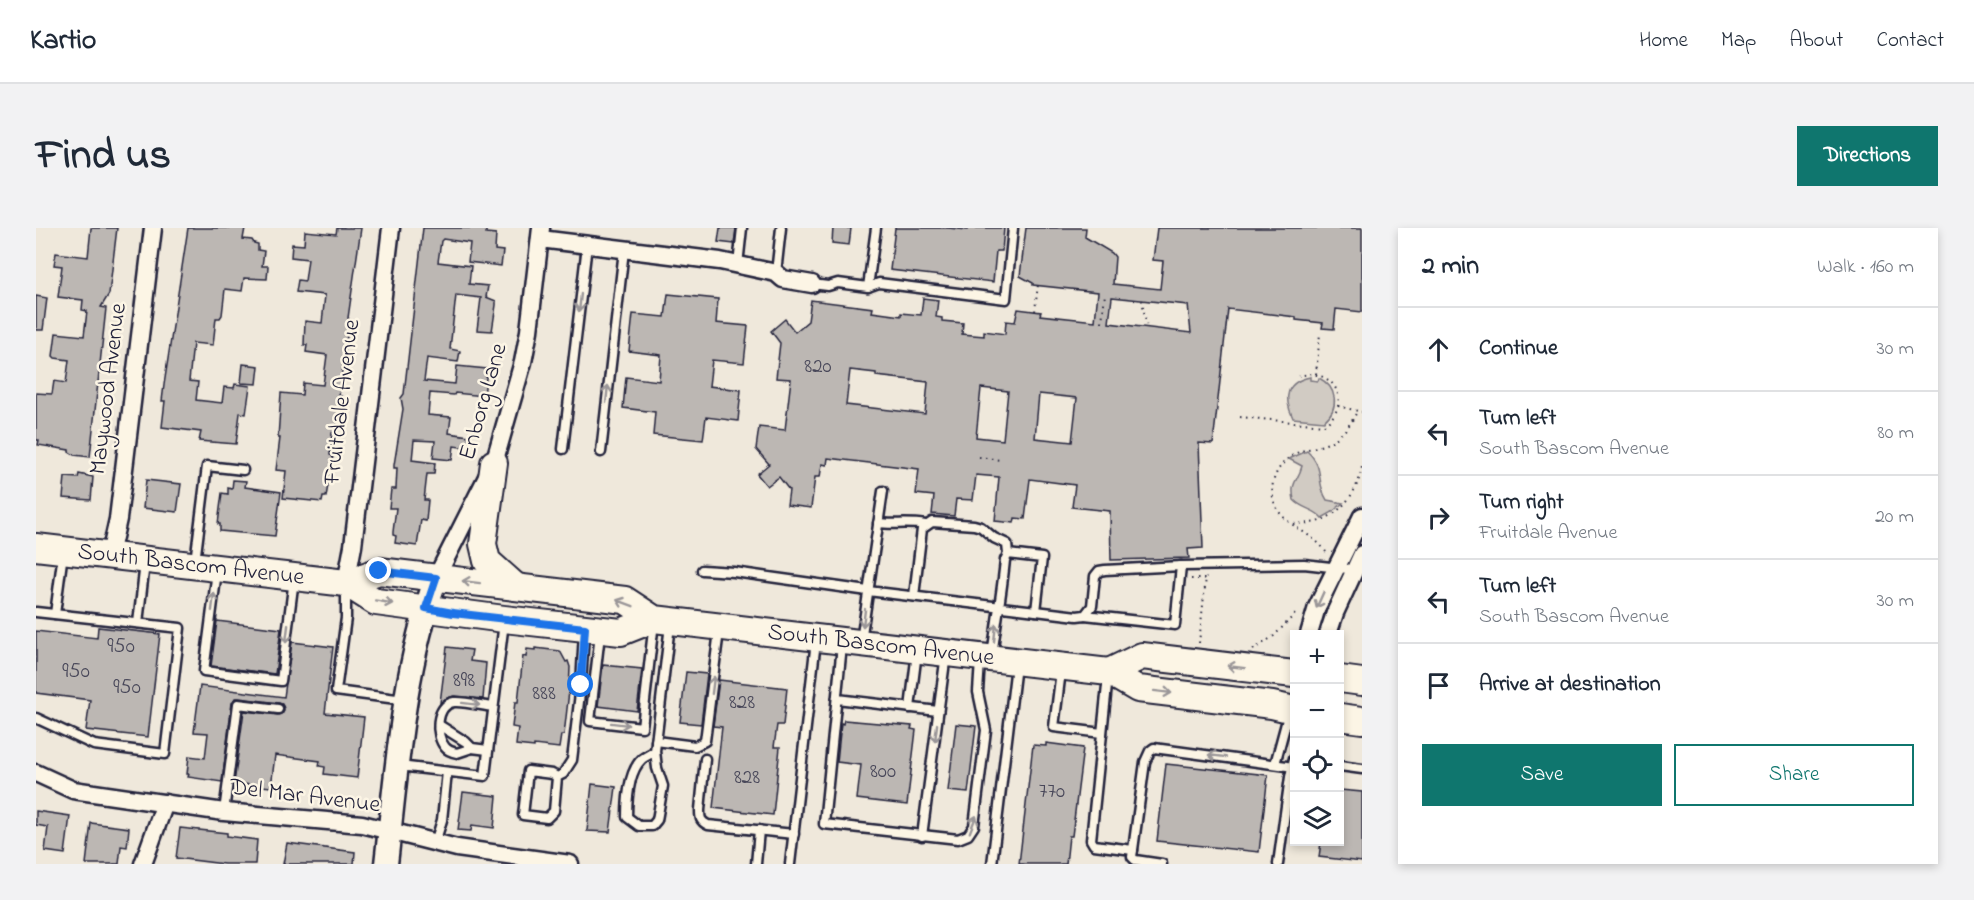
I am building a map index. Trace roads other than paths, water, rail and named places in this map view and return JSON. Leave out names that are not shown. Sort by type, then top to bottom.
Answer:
[{"type":"main road","points":[[494,463],[483,543],[487,561],[516,587]]},
{"type":"main road","name":"South Bascom Avenue","points":[[36,547],[346,583],[375,602],[504,619],[621,632],[662,621],[1109,672],[1138,689],[1272,705],[1290,704]]},
{"type":"main road","name":"South Bascom Avenue","points":[[346,583],[379,571],[625,600],[662,621]]},
{"type":"main road","points":[[1109,672],[1142,656],[1290,674]]},
{"type":"main road","points":[[1344,680],[1362,682]]},
{"type":"main road","points":[[1344,718],[1362,720]]},
{"type":"street","name":"Maywood Avenue","points":[[110,555],[118,519],[153,228]]},
{"type":"street","name":"Fruitdale Avenue","points":[[346,583],[391,228]]},
{"type":"street","points":[[541,233],[587,245],[738,264],[776,273],[783,279],[812,284]]},
{"type":"street","name":"Enborg Lane","points":[[436,578],[494,463],[523,362],[541,233]]},
{"type":"street","points":[[1310,630],[1317,607],[1335,567],[1362,516]]},
{"type":"street","points":[[1330,630],[1335,613],[1358,571],[1362,554]]},
{"type":"street","points":[[386,864],[405,700],[413,657],[436,578]]},
{"type":"street","name":"Del Mar Avenue","points":[[36,774],[73,790],[224,812],[362,824],[457,849],[564,864]]},
{"type":"street","points":[[143,864],[165,803]]},
{"type":"lane","points":[[738,264],[742,228]]},
{"type":"lane","points":[[776,273],[782,228]]},
{"type":"lane","points":[[868,286],[876,228]]},
{"type":"lane","points":[[812,284],[828,286],[838,283],[868,286],[879,283],[1006,299],[1012,228]]},
{"type":"lane","points":[[563,449],[587,245]]},
{"type":"lane","points":[[601,452],[624,250]]},
{"type":"lane","points":[[243,470],[207,466],[204,671],[281,681],[294,576]]},
{"type":"lane","points":[[883,492],[868,591],[837,699],[824,824],[958,839],[968,835],[974,826],[986,730],[978,692],[996,659]]},
{"type":"lane","points":[[878,523],[925,525],[932,522],[981,527],[993,538],[1007,544],[1008,554],[1005,560],[996,624],[992,864]]},
{"type":"lane","points":[[914,596],[922,529],[925,525]]},
{"type":"lane","points":[[56,615],[63,550]]},
{"type":"lane","points":[[1008,554],[1042,558],[1036,611]]},
{"type":"lane","points":[[138,623],[146,559]]},
{"type":"lane","points":[[1085,615],[1092,606],[1095,576],[1098,571],[1181,566],[1304,564],[1358,571]]},
{"type":"lane","points":[[702,570],[734,572],[1077,616],[1175,625],[1181,566]]},
{"type":"lane","points":[[346,583],[346,618],[336,691],[405,700]]},
{"type":"lane","points":[[36,612],[180,628],[165,754],[93,745],[36,717]]},
{"type":"lane","points":[[396,766],[485,776],[504,619]]},
{"type":"lane","points":[[593,629],[590,721],[642,727],[662,621]]},
{"type":"lane","points":[[655,751],[640,760],[631,781],[627,817],[639,826],[652,826],[657,820],[663,786],[657,768],[655,751],[662,621]]},
{"type":"lane","points":[[656,741],[695,746],[705,741],[719,628]]},
{"type":"lane","points":[[557,777],[563,774],[572,760],[581,685],[593,629]]},
{"type":"lane","points":[[790,864],[816,639]]},
{"type":"lane","points":[[910,708],[917,650]]},
{"type":"lane","points":[[922,836],[946,654]]},
{"type":"lane","points":[[1062,667],[1054,727],[1102,733]]},
{"type":"lane","points":[[1109,672],[1091,840],[1094,845],[1133,850]]},
{"type":"lane","points":[[837,699],[938,711]]},
{"type":"lane","points":[[488,750],[472,748],[458,753],[446,749],[442,744],[438,716],[441,710],[453,702],[493,707]]},
{"type":"lane","points":[[224,812],[238,704],[278,709]]},
{"type":"lane","points":[[1275,764],[1290,714]]},
{"type":"lane","points":[[439,725],[472,748]]},
{"type":"lane","points":[[1162,864],[1136,861],[1132,856],[1145,762],[1150,751],[1154,748],[1290,766]]},
{"type":"lane","points":[[705,759],[700,818],[708,825],[794,834]]},
{"type":"lane","points":[[1344,767],[1362,769]]},
{"type":"lane","points":[[528,771],[552,774],[557,777],[554,811],[547,818],[523,815],[528,771]]},
{"type":"lane","points":[[435,843],[442,820],[447,772]]},
{"type":"lane","points":[[1278,864],[1290,786]]},
{"type":"lane","points":[[756,864],[759,830]]}]
